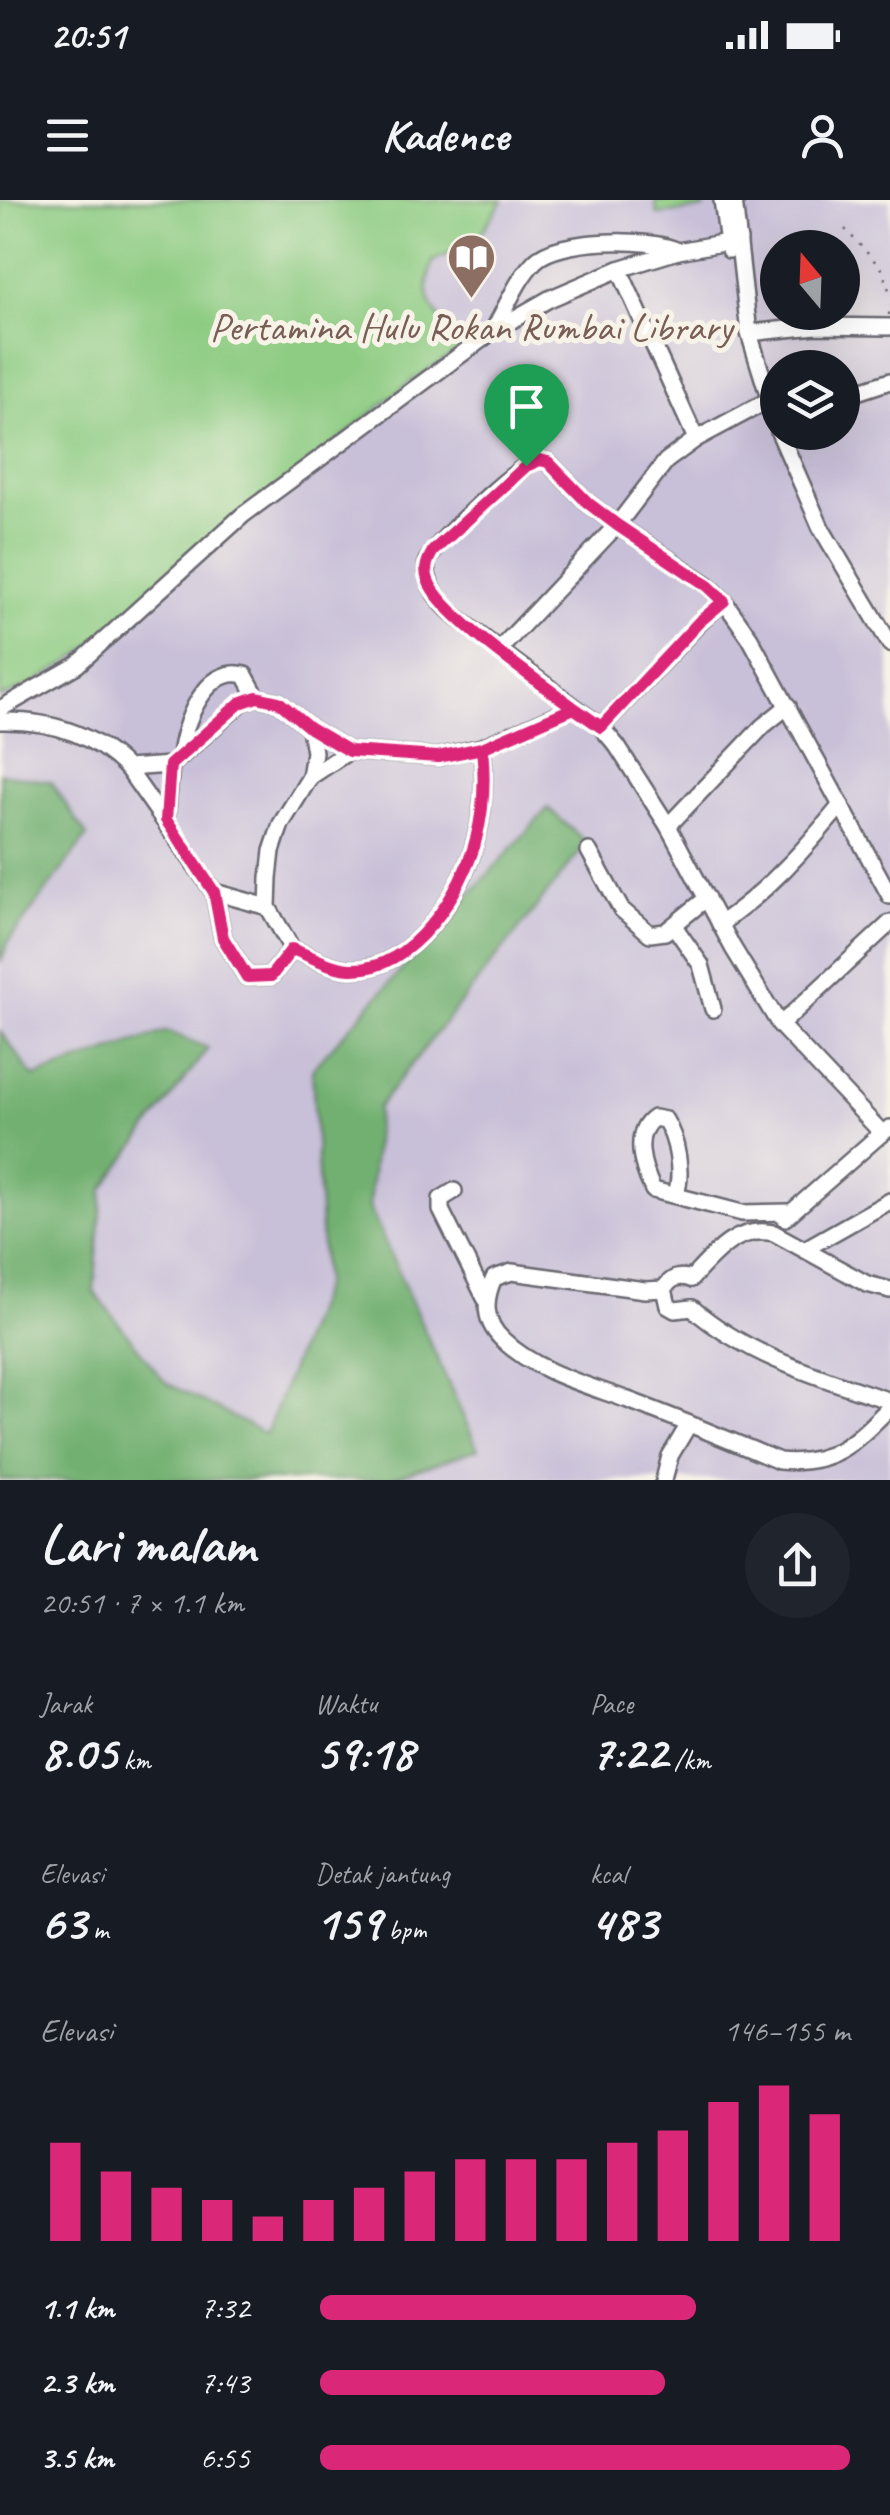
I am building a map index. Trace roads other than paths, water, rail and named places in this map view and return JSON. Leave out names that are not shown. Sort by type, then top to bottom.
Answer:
[{"type":"street","points":[[722,200],[760,368]]},
{"type":"street","points":[[733,241],[734,200]]},
{"type":"street","points":[[0,709],[77,664],[242,515],[493,330],[549,299],[619,269],[678,251],[733,241]]},
{"type":"street","points":[[493,330],[533,263],[543,255],[579,246],[652,242],[678,251]]},
{"type":"street","points":[[619,269],[696,439]]},
{"type":"street","points":[[750,334],[816,326],[890,328]]},
{"type":"street","points":[[860,391],[890,381]]},
{"type":"street","points":[[499,650],[617,525],[666,461],[696,439],[760,422]]},
{"type":"street","points":[[788,450],[821,528],[890,644]]},
{"type":"street","points":[[774,1233],[789,1212],[886,1130],[780,1024],[668,826],[601,727],[454,613],[432,588],[426,570],[433,551],[518,472],[540,460],[548,462],[588,503],[724,601],[750,638],[890,896]]},
{"type":"street","points":[[601,727],[699,622],[724,601]]},
{"type":"street","points":[[166,820],[182,737],[203,694],[218,676],[227,673],[245,675],[257,697]]},
{"type":"street","points":[[127,768],[175,761],[240,703],[257,697],[279,702],[310,728],[349,751],[438,757],[482,748],[574,708]]},
{"type":"street","points":[[668,826],[751,737],[788,706]]},
{"type":"street","points":[[0,721],[55,726],[113,754],[127,768],[214,892],[223,938],[247,977],[271,976],[292,949]]},
{"type":"street","points":[[310,728],[314,752],[310,777],[282,824],[272,851],[268,907],[292,949],[350,969],[376,965],[408,947],[449,902],[476,841],[483,796],[482,748]]},
{"type":"street","points":[[310,777],[349,751]]},
{"type":"street","points":[[720,924],[756,899],[792,864],[841,805]]},
{"type":"street","points":[[590,852],[622,908],[650,934],[665,932],[707,898]]},
{"type":"street","points":[[214,892],[268,907]]},
{"type":"street","points":[[780,1024],[890,923]]},
{"type":"street","points":[[674,926],[701,964],[713,1009]]},
{"type":"street","points":[[676,1194],[680,1184],[672,1130],[665,1120],[654,1118],[647,1122],[642,1134],[645,1173],[653,1190],[742,1213],[789,1212]]},
{"type":"street","points":[[454,1191],[441,1200],[441,1210],[485,1298],[486,1310],[502,1340],[540,1365],[779,1461],[798,1462],[836,1454],[860,1437],[890,1404],[807,1373],[713,1326],[692,1308],[675,1310],[668,1306],[664,1290],[670,1280],[680,1276],[698,1288],[692,1308]]},
{"type":"street","points":[[805,1249],[890,1201]]},
{"type":"street","points":[[691,1280],[714,1253],[740,1234],[760,1230],[774,1233],[866,1284],[890,1290]]},
{"type":"street","points":[[485,1298],[494,1278],[512,1272],[664,1290]]},
{"type":"street","points":[[664,1480],[670,1456],[688,1424]]},
{"type":"place","name":"Pertamina Hulu Rokan Rumbai Library","points":[[471,300]]}]
